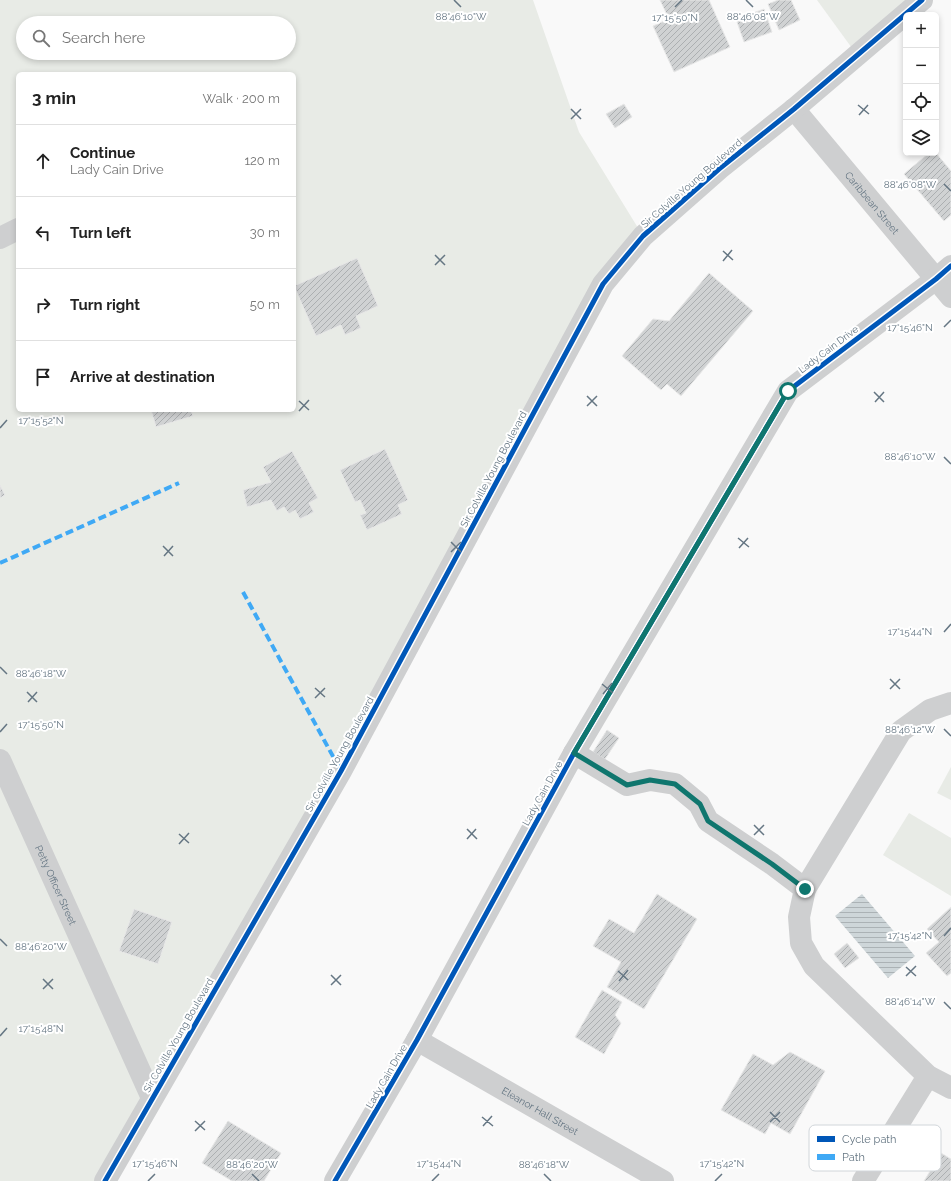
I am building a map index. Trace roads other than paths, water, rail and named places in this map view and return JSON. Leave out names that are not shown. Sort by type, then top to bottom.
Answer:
[{"type":"street","name":"Sir Colville Young Boulevard","points":[[105,1181],[341,771],[602,284],[643,236],[719,169],[794,109],[922,0]]},
{"type":"street","name":"Caribbean Street","points":[[794,109],[944,273],[951,297]]},
{"type":"street","points":[[0,238],[16,230]]},
{"type":"street","name":"Lady Cain Drive","points":[[335,1181],[417,1040],[574,753],[788,391],[944,273]]},
{"type":"street","points":[[951,703],[930,710],[901,731],[805,889],[799,917],[801,943],[814,966],[928,1076],[951,1088]]},
{"type":"street","points":[[574,753],[627,785],[650,780],[675,784],[700,804],[708,821],[772,864],[805,889]]},
{"type":"street","name":"Petty Officer Street","points":[[0,760],[152,1098]]},
{"type":"street","name":"Eleanor Hall Street","points":[[417,1040],[663,1181]]},
{"type":"street","points":[[898,1125],[928,1076]]},
{"type":"street","points":[[863,1181],[869,1171]]}]
